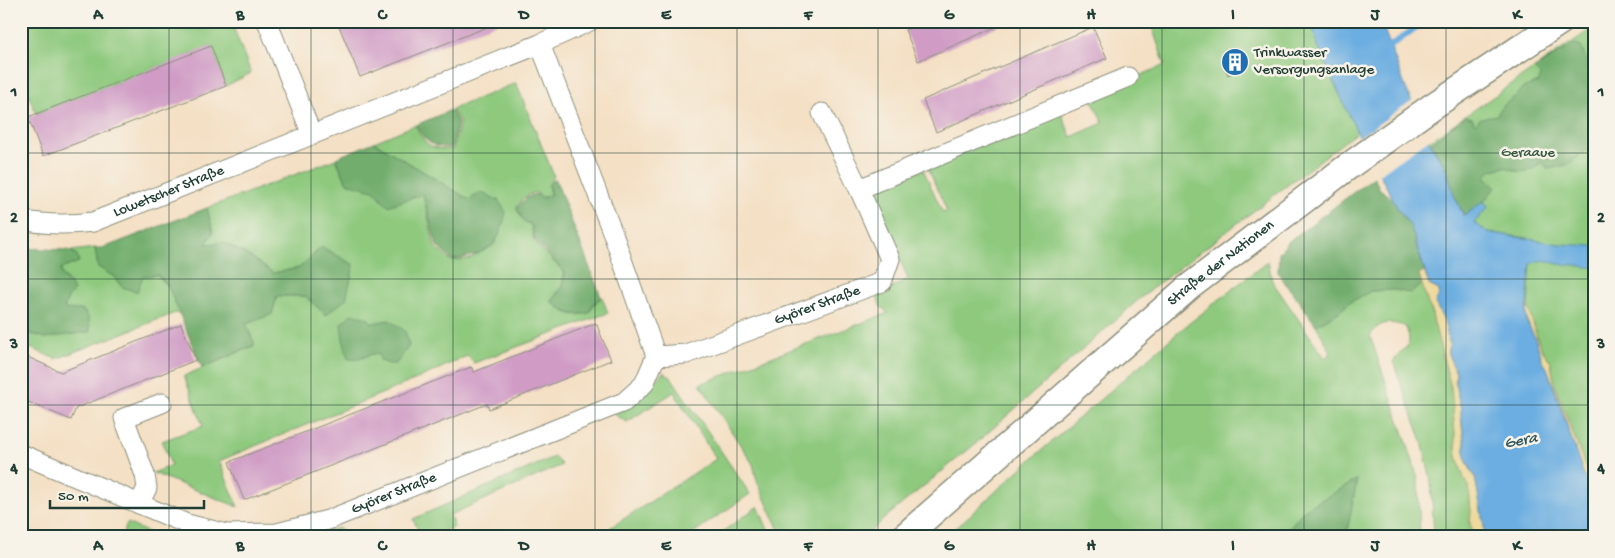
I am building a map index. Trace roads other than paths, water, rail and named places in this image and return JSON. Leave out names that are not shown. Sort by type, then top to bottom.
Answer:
[{"type":"main road","name":"Straße der Nationen","points":[[904,537],[1189,288],[1346,168],[1430,108],[1561,21]]},
{"type":"street","points":[[266,21],[312,135]]},
{"type":"street","name":"Lowetscher Straße","points":[[21,220],[72,225],[93,222],[540,44],[590,21]]},
{"type":"street","points":[[540,44],[613,234],[656,356]]},
{"type":"street","points":[[860,189],[1128,77]]},
{"type":"street","name":"Györer Straße","points":[[21,454],[187,524],[227,534],[277,533],[328,520],[624,402],[644,384],[656,356],[686,354],[882,282],[890,259],[860,189],[822,113]]},
{"type":"street","points":[[139,504],[146,488],[145,475],[124,418],[162,403]]},
{"type":"water","name":"Gera","points":[[1311,21],[1381,21],[1405,86],[1429,141],[1447,170],[1454,195],[1464,216],[1484,201],[1488,207],[1474,223],[1487,232],[1559,244],[1594,246],[1594,268],[1558,264],[1544,260],[1531,263],[1526,314],[1527,322],[1547,368],[1591,495],[1594,505],[1594,537],[1486,537],[1475,477],[1465,457],[1461,409],[1455,384],[1456,373],[1448,354],[1450,343],[1444,321],[1435,303],[1439,290],[1429,285],[1411,227],[1398,209],[1357,132],[1319,49]]},
{"type":"waterway","points":[[1385,50],[1425,21]]},
{"type":"place","name":"Trinkwasser Versorgungsanlage","points":[[1235,62]]},
{"type":"park label","name":"Geraaue","points":[[1528,153]]}]
